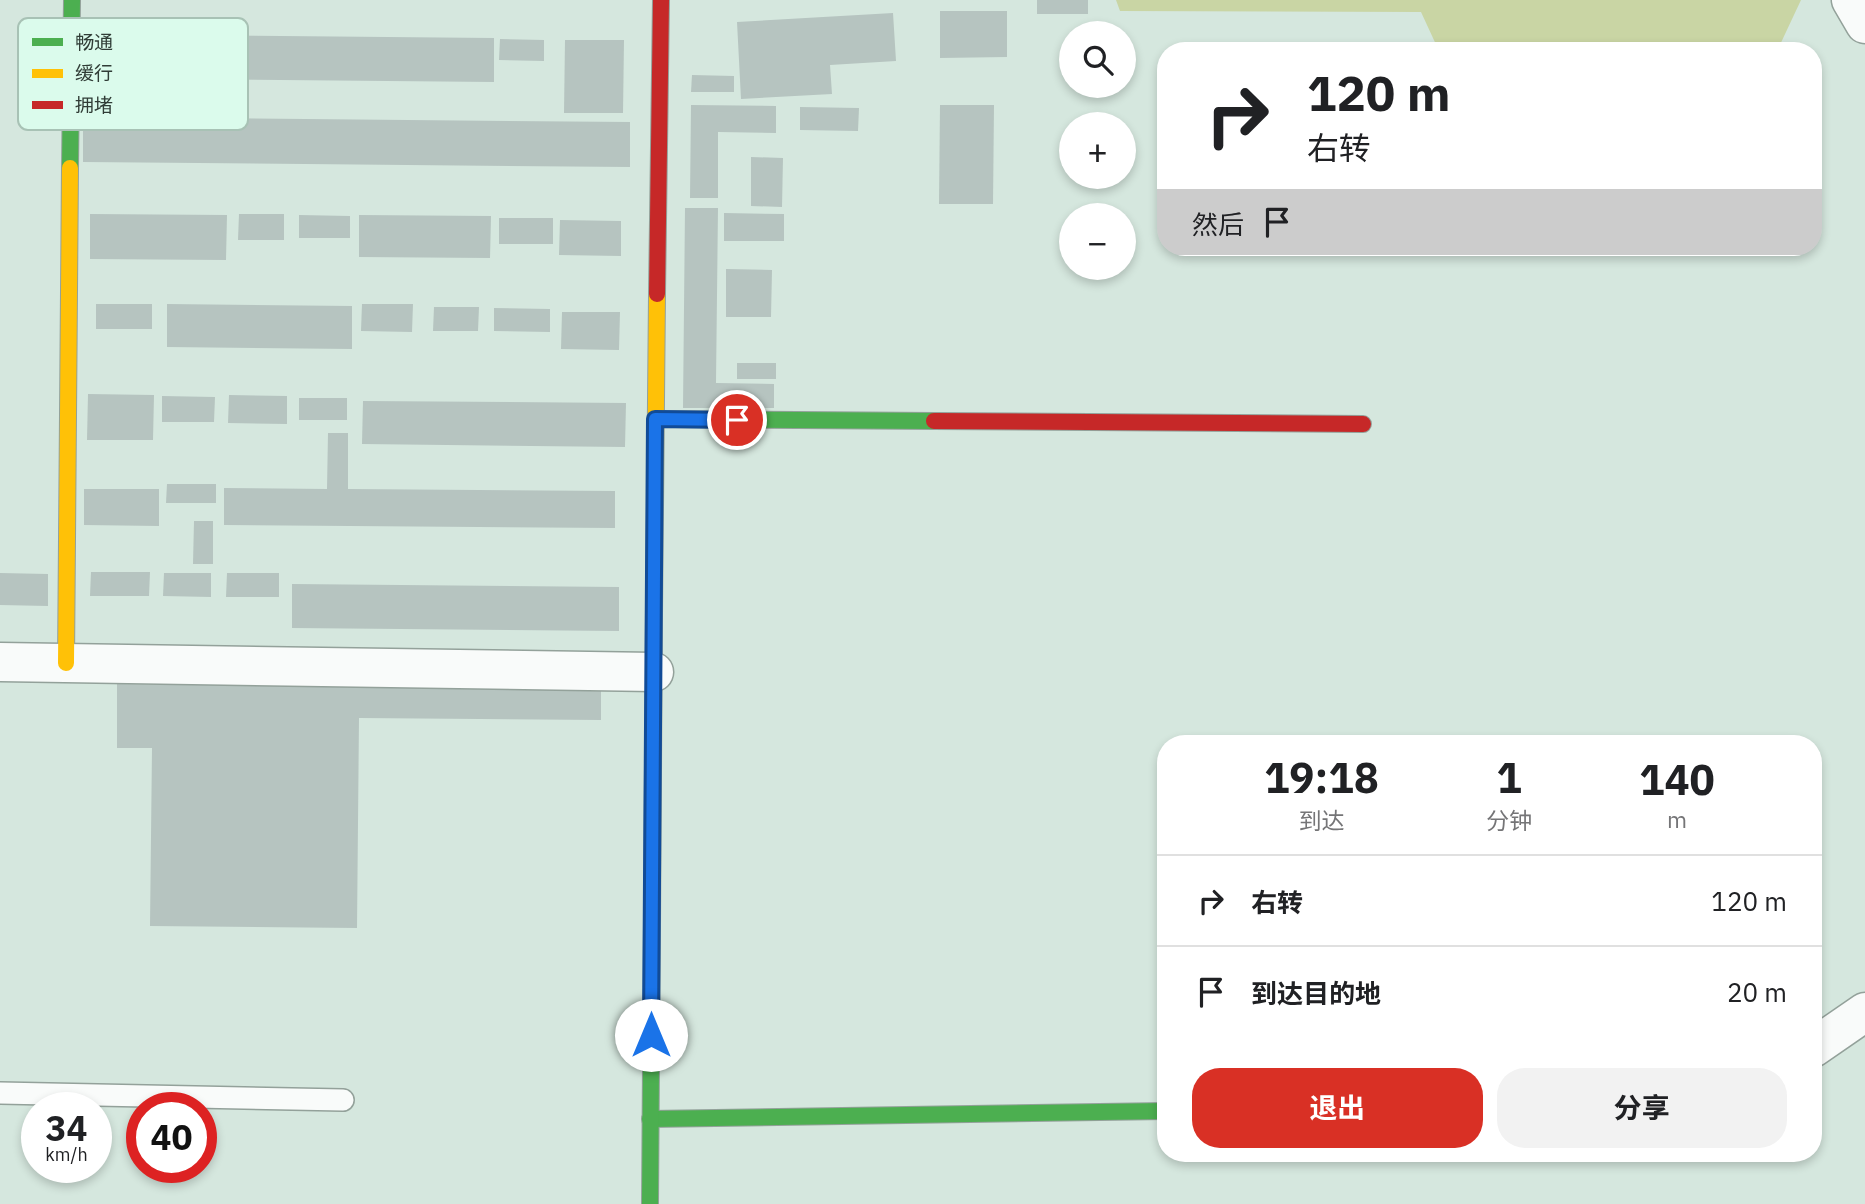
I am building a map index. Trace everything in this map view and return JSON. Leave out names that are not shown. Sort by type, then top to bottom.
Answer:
[{"type":"street","points":[[72,0],[72,18]]},
{"type":"street","points":[[650,1204],[655,419],[661,0]]},
{"type":"street","points":[[1851,0],[1865,24]]},
{"type":"street","points":[[66,663],[71,130]]},
{"type":"street","points":[[655,419],[1363,424]]},
{"type":"street","points":[[0,662],[654,672]]},
{"type":"street","points":[[1822,1042],[1865,1013]]},
{"type":"street","points":[[650,1119],[1157,1111]]},
{"type":"lane","points":[[0,1093],[343,1100]]},
{"type":"green space","points":[[1116,0],[1801,0],[1781,42],[1435,42],[1421,12],[1120,11]]},
{"type":"building","points":[[1037,0],[1088,0],[1088,14],[1037,14]]},
{"type":"building","points":[[940,11],[1007,11],[1007,57],[940,58]]},
{"type":"building","points":[[893,13],[896,61],[830,65],[832,94],[741,99],[737,22]]},
{"type":"building","points":[[248,36],[494,38],[494,82],[248,80]]},
{"type":"building","points":[[500,39],[544,40],[544,61],[499,60]]},
{"type":"building","points":[[565,40],[624,40],[623,113],[564,113]]},
{"type":"building","points":[[692,75],[734,76],[734,92],[691,92]]},
{"type":"building","points":[[691,105],[776,106],[776,133],[718,132],[718,198],[690,198]]},
{"type":"building","points":[[940,105],[994,105],[993,204],[939,204]]},
{"type":"building","points":[[800,107],[859,108],[858,131],[800,130]]},
{"type":"building","points":[[248,119],[630,122],[630,167],[83,162],[83,130],[248,130]]},
{"type":"building","points":[[751,157],[783,158],[782,207],[751,206]]},
{"type":"building","points":[[685,208],[718,208],[716,383],[774,384],[774,408],[683,408]]},
{"type":"building","points":[[724,213],[784,214],[784,241],[724,241]]},
{"type":"building","points":[[90,214],[227,215],[226,260],[90,259]]},
{"type":"building","points":[[239,214],[284,214],[284,240],[238,240]]},
{"type":"building","points":[[299,215],[350,216],[350,238],[299,238]]},
{"type":"building","points":[[359,215],[491,216],[490,258],[359,257]]},
{"type":"building","points":[[499,218],[553,218],[553,244],[499,244]]},
{"type":"building","points":[[560,220],[621,221],[621,256],[559,255]]},
{"type":"building","points":[[726,269],[772,270],[771,317],[726,317]]},
{"type":"building","points":[[96,304],[152,304],[152,329],[96,329]]},
{"type":"building","points":[[167,304],[352,306],[352,349],[167,347]]},
{"type":"building","points":[[362,304],[413,304],[412,332],[361,331]]},
{"type":"building","points":[[434,307],[479,307],[478,331],[433,331]]},
{"type":"building","points":[[494,308],[550,309],[550,332],[494,331]]},
{"type":"building","points":[[562,312],[620,312],[619,350],[561,349]]},
{"type":"building","points":[[737,363],[776,363],[776,379],[737,379]]},
{"type":"building","points":[[88,394],[154,395],[153,440],[87,440]]},
{"type":"building","points":[[229,395],[287,396],[287,424],[228,423]]},
{"type":"building","points":[[162,396],[215,397],[214,422],[162,422]]},
{"type":"building","points":[[299,398],[347,398],[347,420],[299,420]]},
{"type":"building","points":[[363,401],[626,403],[625,447],[362,444]]},
{"type":"building","points":[[328,433],[348,433],[348,489],[615,491],[615,528],[224,525],[224,488],[327,489]]},
{"type":"building","points":[[167,484],[216,484],[216,503],[166,503]]},
{"type":"building","points":[[84,489],[159,489],[159,526],[84,525]]},
{"type":"building","points":[[194,521],[213,521],[213,564],[193,564]]},
{"type":"building","points":[[91,572],[150,572],[149,596],[90,596]]},
{"type":"building","points":[[0,573],[48,574],[48,606],[0,605]]},
{"type":"building","points":[[164,573],[211,573],[211,597],[163,596]]},
{"type":"building","points":[[227,573],[279,573],[279,597],[226,597]]},
{"type":"building","points":[[292,584],[619,587],[619,631],[292,628]]},
{"type":"building","points":[[117,684],[601,689],[601,720],[359,718],[357,928],[150,926],[152,748],[117,748]]},
{"type":"traffic: fast","points":[[72,0],[72,18]]},
{"type":"traffic: fast","points":[[70,130],[70,168]]},
{"type":"traffic: fast","points":[[655,419],[934,421]]},
{"type":"traffic: fast","points":[[650,1204],[652,926]]},
{"type":"traffic: fast","points":[[650,1119],[1157,1111]]},
{"type":"traffic: slow","points":[[66,663],[70,168]]},
{"type":"traffic: slow","points":[[654,614],[657,294]]},
{"type":"traffic: jam","points":[[657,294],[661,0]]},
{"type":"traffic: jam","points":[[934,421],[1363,424]]},
{"type":"traffic: jam","points":[[652,926],[654,614]]},
{"type":"route","points":[[651,1035],[655,419],[737,420]]}]
